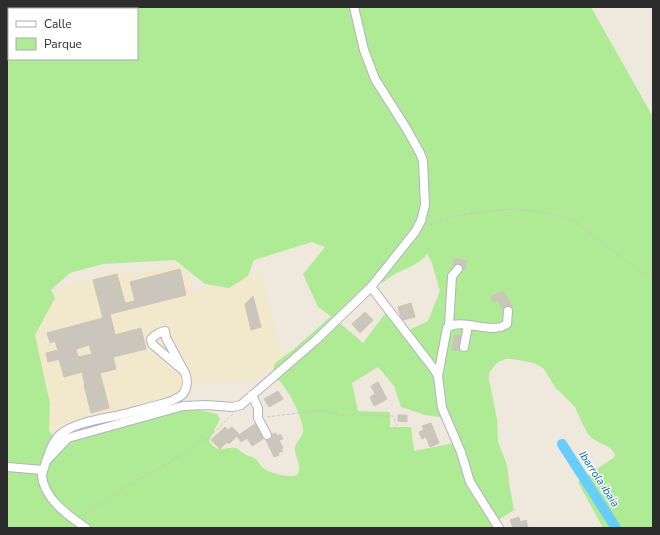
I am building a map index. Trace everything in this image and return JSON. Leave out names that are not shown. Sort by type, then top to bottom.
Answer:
[{"type":"street","points":[[46,461],[68,438],[183,406],[206,405],[233,407],[241,405],[316,340],[371,287],[416,229],[421,221],[424,204],[423,161],[410,134],[375,79],[364,50],[354,7]]},
{"type":"street","points":[[458,269],[452,276],[449,326],[447,328],[438,376],[442,408],[461,452],[470,482],[499,528]]},
{"type":"street","points":[[371,287],[438,376]]},
{"type":"street","points":[[449,326],[457,324],[491,328],[501,327],[507,324],[508,311]]},
{"type":"street","points":[[464,347],[468,326]]},
{"type":"street","points":[[86,528],[60,508],[49,494],[45,486],[42,475],[49,451],[54,442],[61,434],[72,427],[136,411],[166,402],[183,394],[187,386],[187,377],[184,371],[166,338],[165,331],[159,332],[151,339],[152,344],[184,371]]},
{"type":"street","points":[[252,395],[258,408],[258,418],[267,435]]},
{"type":"street","points":[[7,467],[44,470]]},
{"type":"path","points":[[416,229],[452,217],[472,213],[513,209],[541,212],[564,217],[581,226],[638,271],[653,280]]},
{"type":"path","points":[[76,521],[86,512],[125,487],[207,439],[241,405]]},
{"type":"path","points":[[258,418],[322,410],[340,414],[393,416],[399,430]]},
{"type":"shaded area","points":[[185,262],[194,291],[261,274],[284,360],[257,379],[197,383],[183,400],[96,424],[76,431],[58,443],[49,435],[49,426],[33,335],[58,289],[116,271],[136,275]]},
{"type":"green space","points":[[7,7],[591,7],[653,117],[653,528],[603,528],[578,482],[612,459],[615,456],[614,452],[610,448],[593,439],[588,434],[575,407],[555,387],[544,369],[534,363],[506,359],[498,362],[489,374],[497,419],[498,442],[507,465],[514,510],[498,520],[503,528],[7,528]],"holes":[[[312,242],[325,247],[303,274],[318,307],[333,318],[330,317],[293,350],[275,363],[271,378],[276,379],[285,388],[294,403],[303,427],[303,432],[295,448],[299,464],[299,471],[297,474],[291,476],[273,473],[262,467],[255,459],[236,448],[216,448],[209,441],[220,419],[217,414],[171,404],[55,438],[49,431],[50,404],[35,335],[55,298],[51,290],[70,273],[103,264],[175,260],[205,284],[229,288],[248,276],[254,260]],[[427,253],[432,263],[440,291],[428,321],[407,331],[387,311],[363,343],[334,318],[378,279],[382,283],[393,275],[417,263],[425,257]],[[378,367],[394,386],[401,407],[425,415],[447,418],[454,443],[414,451],[411,427],[390,427],[390,412],[358,411],[352,383]]]},
{"type":"building","points":[[455,258],[467,261],[465,270],[463,269],[462,265],[459,264],[453,266]]},
{"type":"building","points":[[180,269],[186,295],[110,314],[115,335],[141,328],[146,349],[113,357],[116,369],[100,373],[109,408],[91,413],[82,372],[64,377],[59,359],[48,362],[46,353],[58,350],[55,341],[50,343],[47,333],[103,318],[93,280],[117,274],[125,303],[135,301],[130,282]],"holes":[[[89,345],[92,354],[78,357],[76,349]]]},
{"type":"building","points":[[503,291],[512,306],[506,306],[503,309],[498,300],[494,302],[491,297]]},
{"type":"building","points":[[253,296],[261,327],[251,330],[245,304]]},
{"type":"building","points":[[411,303],[415,317],[403,320],[398,307]]},
{"type":"building","points":[[365,312],[373,320],[360,333],[352,324]]},
{"type":"building","points":[[455,335],[460,336],[460,351],[452,350]]},
{"type":"building","points":[[378,382],[387,399],[374,406],[370,397],[375,394],[371,386]]},
{"type":"building","points":[[278,391],[283,399],[269,407],[264,399]]},
{"type":"building","points":[[398,415],[407,415],[407,422],[398,421]]},
{"type":"building","points":[[431,423],[439,443],[430,447],[426,437],[422,439],[419,432],[424,430],[422,426]]},
{"type":"building","points":[[255,424],[263,439],[252,446],[247,438],[241,442],[237,436]]},
{"type":"building","points":[[225,427],[228,430],[232,427],[239,434],[229,444],[227,442],[220,449],[211,440]]},
{"type":"building","points":[[276,433],[277,436],[280,434],[283,439],[279,440],[283,451],[274,457],[266,440],[270,440],[272,438],[272,434]]},
{"type":"building","points":[[519,517],[520,522],[526,520],[528,528],[513,528],[510,520]]},
{"type":"waterway","name":"Ibarrola ibaia","points":[[562,444],[616,528]]}]
